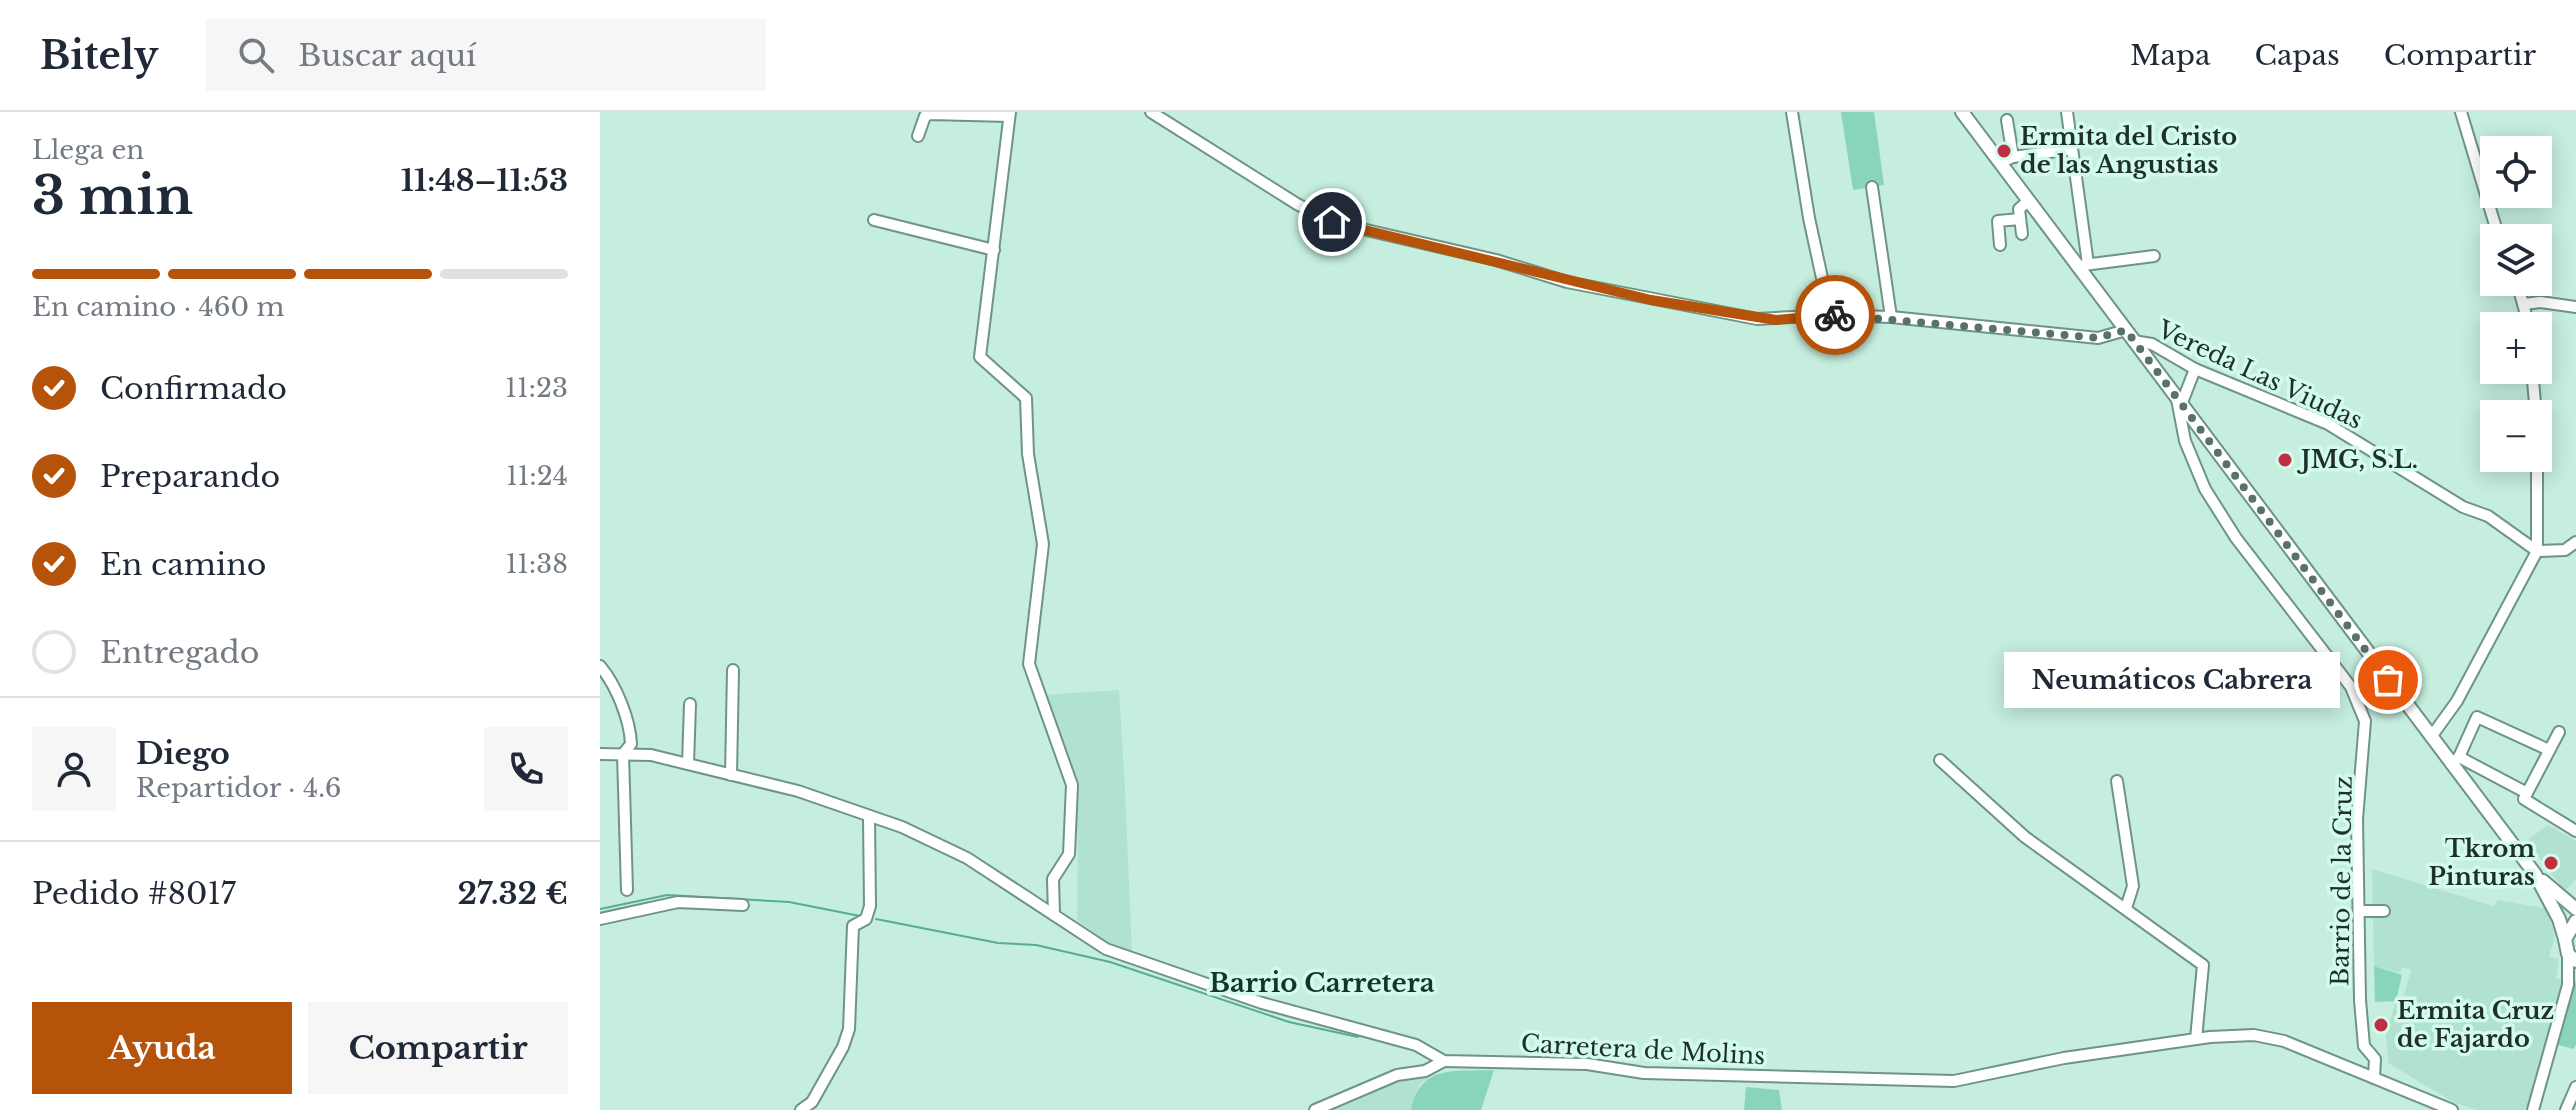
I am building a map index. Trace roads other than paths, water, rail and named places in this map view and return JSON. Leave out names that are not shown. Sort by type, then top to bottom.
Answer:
[{"type":"main road","points":[[1962,112],[2028,201],[2083,265],[2130,336],[2431,737],[2455,760],[2535,874],[2559,919],[2572,957]]},
{"type":"main road","points":[[2535,874],[2576,909]]},
{"type":"main road","points":[[2565,939],[2576,921]]},
{"type":"street","points":[[1151,112],[1310,212],[1332,222],[1651,300],[1776,320],[1830,315],[1891,317],[2098,338],[2130,336]]},
{"type":"street","points":[[1792,112],[1809,218],[1830,315]]},
{"type":"street","points":[[2067,112],[2083,265],[2154,256]]},
{"type":"street","points":[[2461,112],[2495,224]]},
{"type":"street","points":[[918,136],[925,116],[930,114],[1009,114],[980,357],[1026,398],[1028,454],[1043,544],[1029,664],[1072,785],[1069,854],[1053,879],[1054,915]]},
{"type":"street","points":[[2007,120],[2013,157]]},
{"type":"street","points":[[2000,163],[2013,157],[2072,149]]},
{"type":"street","points":[[1872,187],[1891,317]]},
{"type":"street","points":[[2022,234],[2019,209],[2028,201]]},
{"type":"street","points":[[2000,245],[1998,221],[2020,219]]},
{"type":"street","points":[[874,220],[994,250]]},
{"type":"street","points":[[2522,296],[2526,312]]},
{"type":"street","points":[[2525,304],[2540,302],[2576,307]]},
{"type":"street","name":"Vereda Las Viudas","points":[[2130,336],[2152,344],[2195,369],[2328,424],[2463,507],[2488,516],[2537,551]]},
{"type":"street","points":[[2179,402],[2195,369]]},
{"type":"street","name":"Barrio de la Cruz","points":[[2179,402],[2185,441],[2205,489],[2236,538],[2360,703],[2365,731],[2357,819],[2364,1046],[2375,1059],[2374,1078]]},
{"type":"street","points":[[2431,737],[2457,701],[2537,551],[2537,472]]},
{"type":"street","points":[[2537,551],[2565,550],[2576,542]]},
{"type":"street","points":[[600,666],[612,680],[631,732],[631,744],[623,754],[627,890]]},
{"type":"street","points":[[731,775],[733,670]]},
{"type":"street","points":[[688,764],[690,704]]},
{"type":"street","points":[[2527,793],[2455,760],[2477,717],[2549,750]]},
{"type":"street","points":[[2559,732],[2524,799],[2576,831]]},
{"type":"street","name":"Carretera de Molins","points":[[600,754],[651,755],[798,791],[869,816],[967,858],[1106,949],[1273,1006],[1416,1045],[1444,1061],[1587,1064],[1672,1075],[1954,1081],[2064,1058],[2196,1039],[2254,1035],[2284,1041],[2452,1110]]},
{"type":"street","points":[[1940,760],[2025,837],[2203,965],[2196,1039]]},
{"type":"street","points":[[2117,781],[2133,886],[2126,908]]},
{"type":"street","points":[[801,1110],[812,1102],[843,1047],[849,1029],[853,926],[866,919],[870,906],[869,816]]},
{"type":"street","points":[[600,919],[678,902],[743,905]]},
{"type":"street","points":[[2359,911],[2384,911]]},
{"type":"street","points":[[2533,1110],[2568,985],[2572,957]]},
{"type":"street","points":[[2568,985],[2576,975]]},
{"type":"street","points":[[1315,1110],[1397,1075],[1425,1071],[1444,1061]]},
{"type":"street","points":[[2566,1110],[2576,1087]]},
{"type":"waterway","points":[[600,909],[667,895],[789,902],[860,916]]},
{"type":"waterway","points":[[876,919],[998,943],[1036,945],[1110,962],[1289,1022],[1358,1037]]},
{"type":"place","name":"Ermita del Cristo de las Angustias","points":[[2004,151]]},
{"type":"place","name":"JMG, S.L.","points":[[2285,460]]},
{"type":"place","name":"Neumáticos Cabrera","points":[[2388,680]]},
{"type":"place","name":"Tkrom Pinturas","points":[[2551,863]]},
{"type":"place","name":"Ermita Cruz de Fajardo","points":[[2381,1025]]},
{"type":"district","name":"Barrio Carretera","points":[[1322,983]]}]
